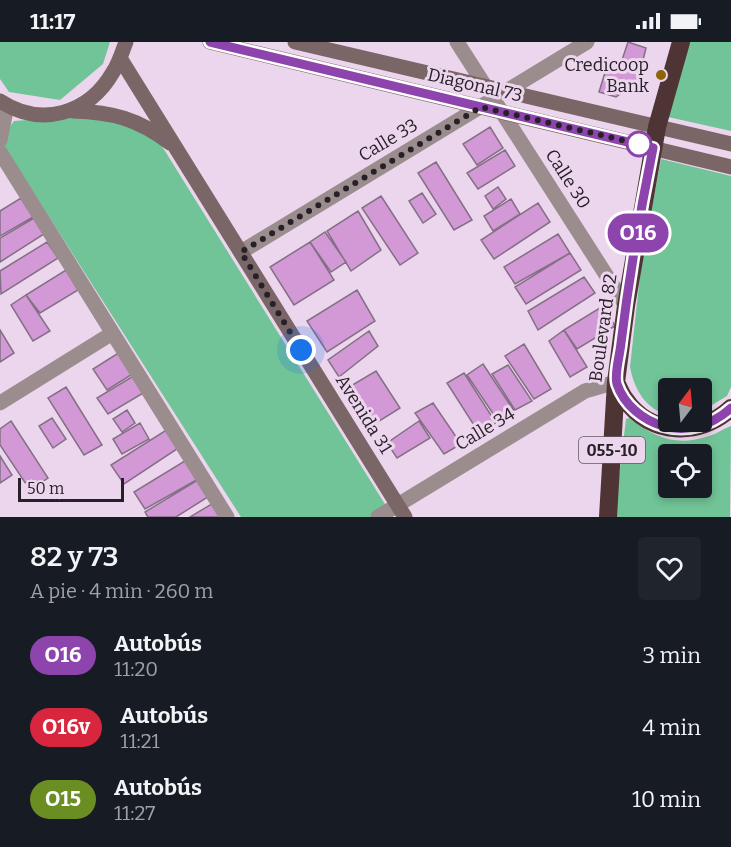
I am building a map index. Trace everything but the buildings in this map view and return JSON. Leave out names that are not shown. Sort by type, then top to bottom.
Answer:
[{"type":"highway","name":"Boulevard 82","points":[[608,517],[616,382],[626,306],[657,127],[681,42]]},
{"type":"highway","points":[[616,382],[625,399],[638,414],[654,423],[673,429],[708,424],[731,408]]},
{"type":"main road","points":[[73,111],[91,99],[103,87],[113,73],[126,42]]},
{"type":"main road","name":"Diagonal 73","points":[[210,42],[493,99],[657,127],[731,144]]},
{"type":"main road","name":"Diagonal 73","points":[[295,42],[653,148],[731,167]]},
{"type":"main road","name":"Avenida 31","points":[[120,58],[401,511]]},
{"type":"main road","name":"Avenida 31","points":[[3,103],[24,112],[41,115],[73,111],[127,118],[155,132],[177,149]]},
{"type":"street","name":"Calle 30","points":[[457,42],[626,306]]},
{"type":"street","name":"Calle 33","points":[[241,252],[587,42]]},
{"type":"street","points":[[0,140],[3,103]]},
{"type":"street","points":[[0,152],[226,517]]},
{"type":"street","points":[[0,403],[111,334]]},
{"type":"street","name":"Calle 34","points":[[378,517],[401,511],[585,391],[616,382]]},
{"type":"green space","points":[[0,42],[110,42],[103,64],[60,100],[9,92],[0,79]]},
{"type":"green space","points":[[688,42],[731,42],[731,131],[668,117]]},
{"type":"green space","points":[[103,114],[155,135],[393,517],[241,517],[3,145],[5,133],[14,121]]},
{"type":"green space","points":[[661,159],[731,176],[731,387],[727,396],[712,405],[712,378],[658,378],[658,410],[638,391],[630,367],[641,267]]},
{"type":"green space","points":[[629,418],[648,431],[667,439],[686,441],[712,435],[731,426],[730,517],[614,517],[626,419]]},
{"type":"bus line","name":"O16","points":[[210,42],[653,148],[626,306],[616,382],[625,399],[638,414],[654,423],[673,429],[708,424],[731,408]]},
{"type":"place","name":"Credicoop Bank","points":[[661,75]]},
{"type":"route","points":[[301,350],[241,252],[481,107],[639,144]]}]
